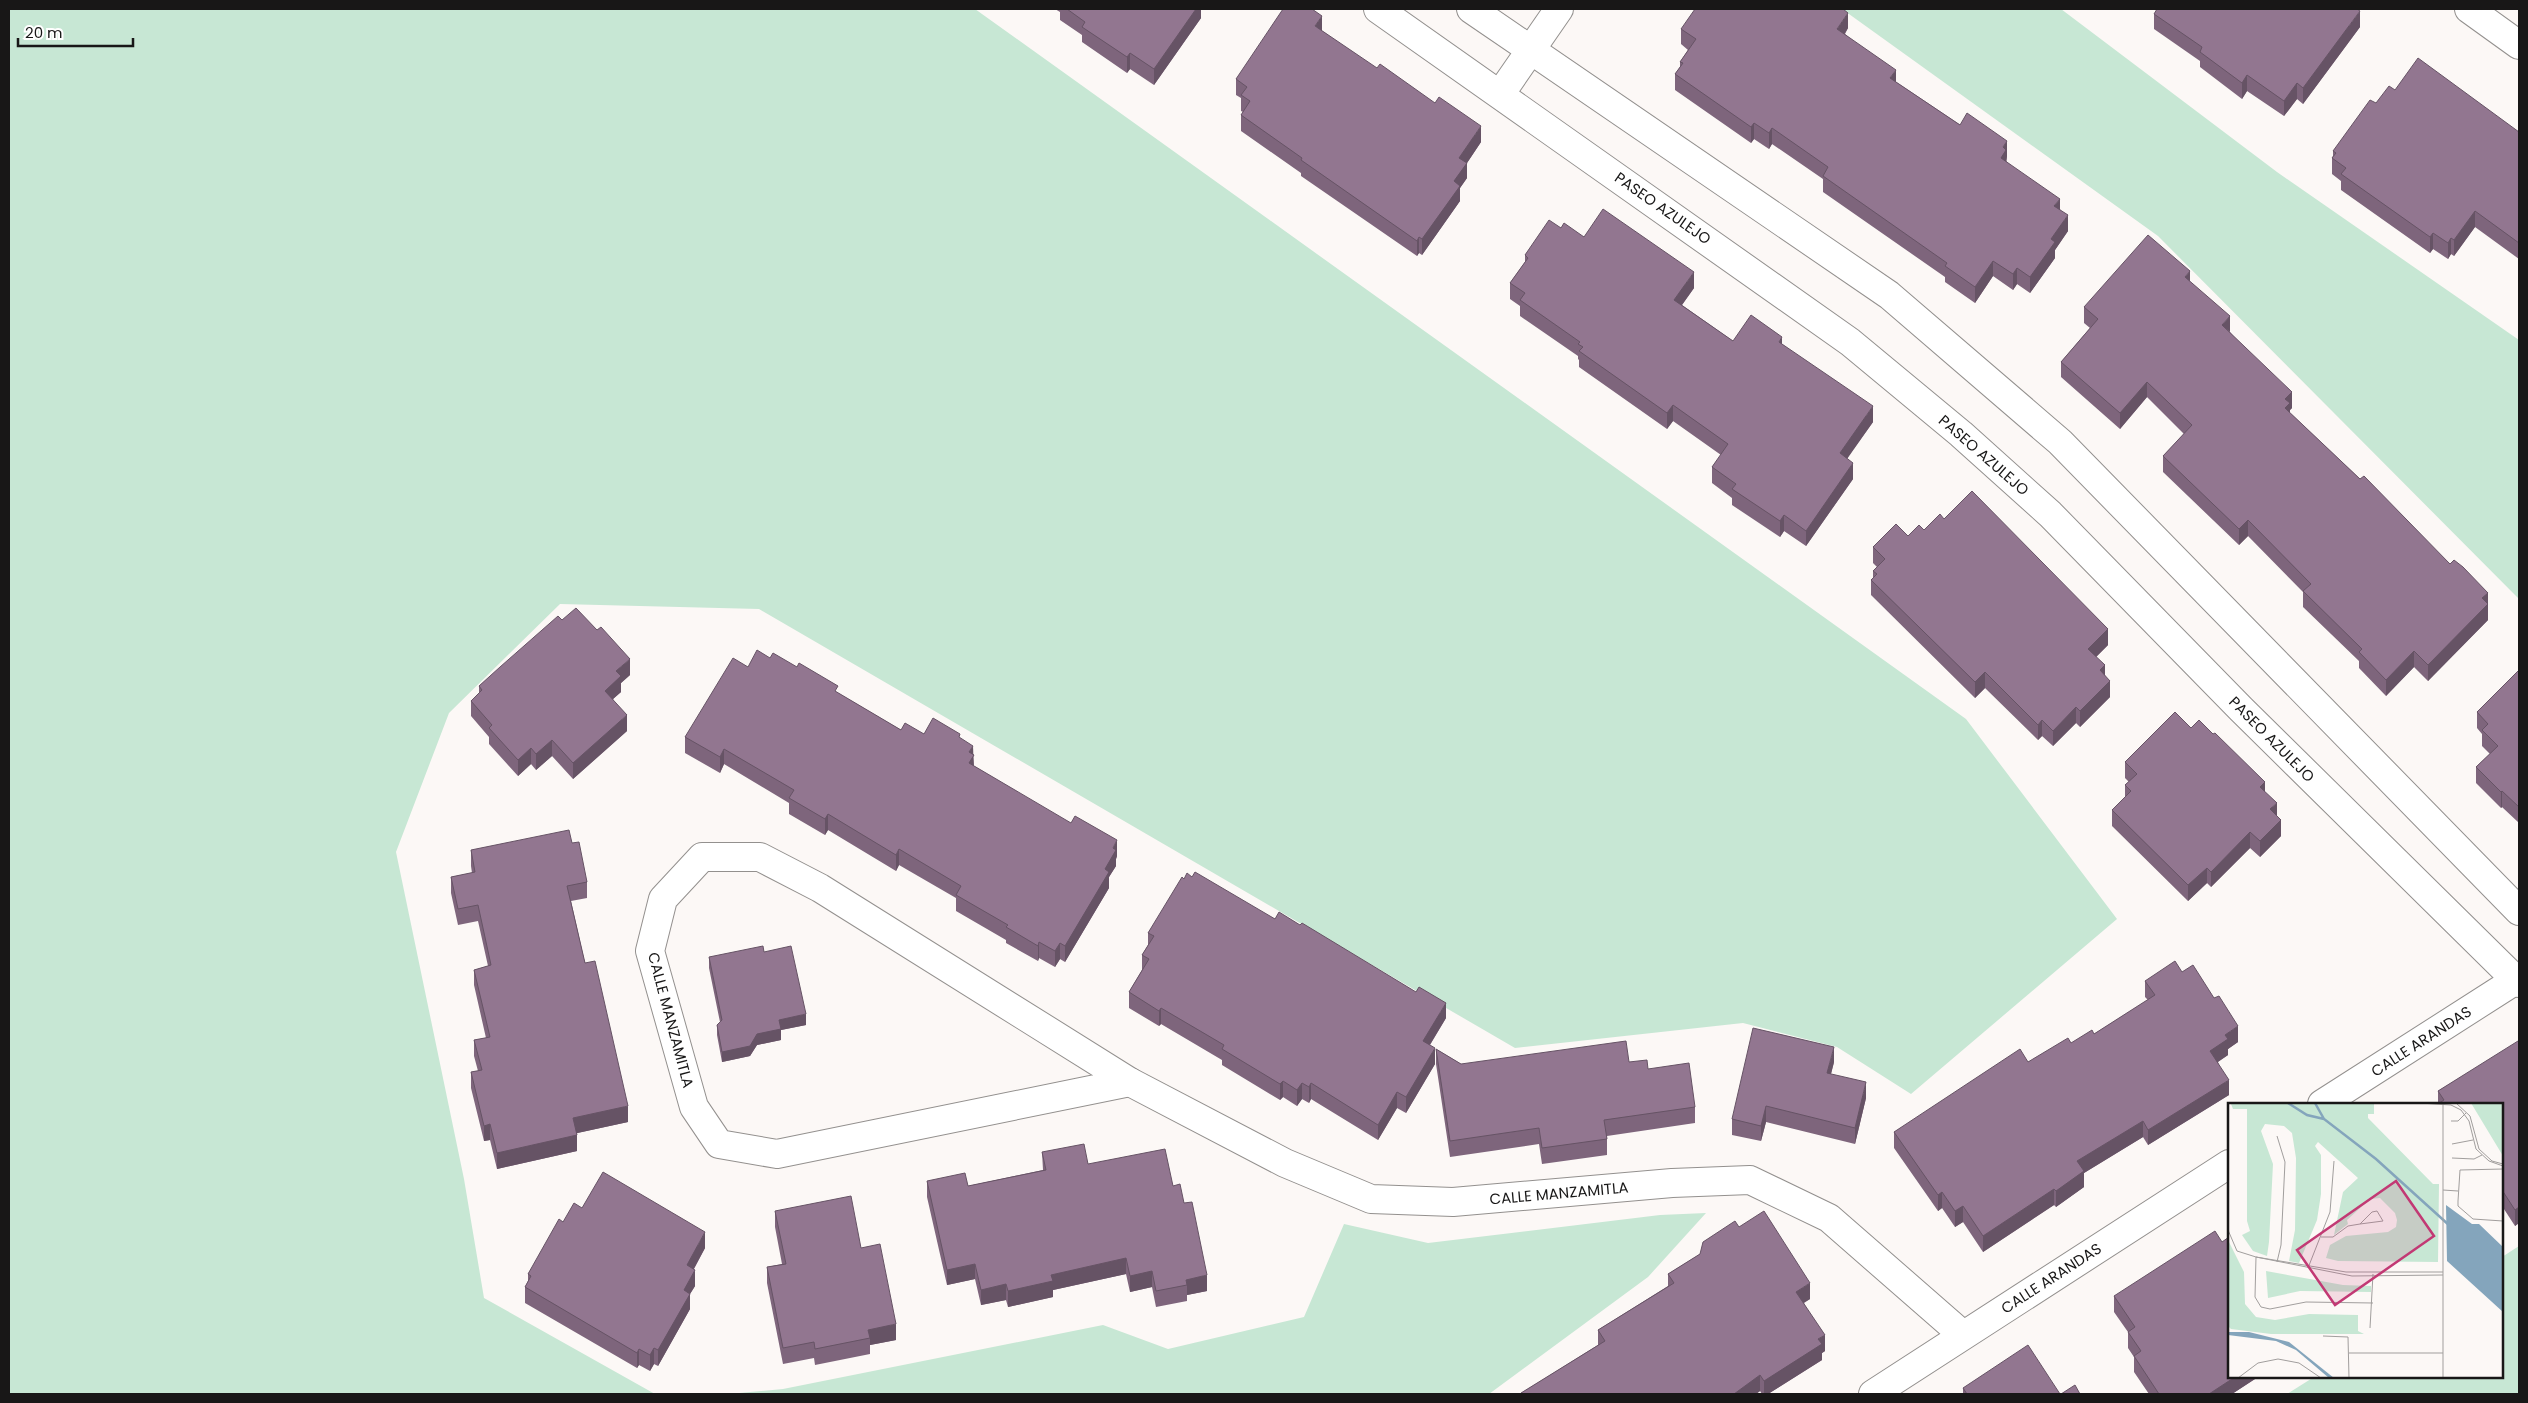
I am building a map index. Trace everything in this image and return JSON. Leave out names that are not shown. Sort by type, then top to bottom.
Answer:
[{"type":"street","name":"PASEO AZULEJO","points":[[1378,9],[1500,93],[1850,342],[1962,434],[2050,514],[2234,702],[2518,980]]},
{"type":"street","points":[[1471,9],[1889,295],[2060,442],[2519,911]]},
{"type":"street","points":[[1500,93],[1559,9]]},
{"type":"street","points":[[2469,9],[2519,45]]},
{"type":"street","name":"CALLE MANZAMITLA","points":[[1130,1082],[777,1154],[719,1144],[694,1107],[650,951],[663,899],[702,857],[760,857],[820,888],[1130,1082],[1285,1163],[1371,1199],[1453,1202],[1672,1183],[1750,1180],[1829,1218],[1963,1335]]},
{"type":"street","name":"CALLE ARANDAS","points":[[2324,1103],[2518,980]]},
{"type":"street","name":"CALLE ARANDAS","points":[[1873,1394],[2228,1165]]},
{"type":"green space","points":[[9,9],[975,9],[1966,719],[2117,919],[1911,1094],[1837,1047],[1743,1023],[1515,1048],[759,609],[560,604],[449,713],[396,852],[464,1179],[484,1298],[655,1394],[9,1394]]},
{"type":"green space","points":[[1842,9],[2061,9],[2277,172],[2519,340],[2519,599],[2158,236]]},
{"type":"green space","points":[[1706,1213],[1648,1277],[1489,1394],[728,1394],[783,1389],[1103,1325],[1168,1349],[1304,1317],[1344,1224],[1428,1243],[1660,1215]]},
{"type":"green space","points":[[2519,1246],[2519,1394],[2287,1394],[2312,1378],[2503,1378],[2503,1256]]},
{"type":"building","points":[[1067,9],[1196,9],[1154,69],[1130,53],[1127,57],[1082,27],[1085,22]]},
{"type":"building","points":[[1283,9],[1312,9],[1322,16],[1315,26],[1377,68],[1380,64],[1435,103],[1439,97],[1481,126],[1459,158],[1467,163],[1454,181],[1460,186],[1422,239],[1419,237],[1417,241],[1301,160],[1302,158],[1241,115],[1250,101],[1241,95],[1247,87],[1236,79]]},
{"type":"building","points":[[1695,9],[1843,9],[1848,13],[1837,29],[1896,70],[1890,78],[1960,125],[1967,113],[2007,141],[2003,147],[2006,150],[2001,158],[2060,199],[2054,206],[2068,215],[2051,239],[2055,242],[2030,277],[2017,268],[2013,274],[1993,261],[1975,287],[1945,266],[1947,263],[1823,176],[1828,167],[1772,128],[1769,133],[1754,123],[1751,127],[1675,74],[1683,63],[1680,62],[1696,39],[1681,29]]},
{"type":"building","points":[[2157,9],[2357,9],[2360,11],[2303,88],[2297,83],[2284,101],[2247,75],[2242,83],[2200,52],[2202,47],[2154,14]]},
{"type":"building","points":[[2418,58],[2519,132],[2519,243],[2475,211],[2454,240],[2451,238],[2448,243],[2433,233],[2430,237],[2341,174],[2346,168],[2332,158],[2336,153],[2333,151],[2370,100],[2376,103],[2389,86],[2395,90]]},
{"type":"building","points":[[1603,209],[1694,272],[1674,300],[1733,341],[1751,315],[1782,337],[1779,342],[1873,406],[1840,453],[1853,463],[1806,531],[1784,515],[1780,521],[1732,489],[1736,484],[1712,467],[1728,444],[1673,405],[1667,413],[1579,351],[1583,347],[1578,344],[1580,342],[1520,300],[1525,293],[1510,283],[1528,258],[1525,255],[1549,220],[1561,228],[1564,223],[1584,237]]},
{"type":"building","points":[[2148,235],[2190,271],[2185,277],[2230,316],[2222,325],[2292,392],[2285,399],[2290,403],[2285,408],[2360,479],[2364,476],[2450,564],[2454,560],[2488,593],[2482,598],[2488,604],[2428,665],[2414,651],[2386,680],[2359,652],[2362,649],[2303,591],[2311,584],[2248,520],[2239,529],[2163,456],[2192,425],[2147,382],[2120,413],[2061,362],[2098,319],[2084,307]]},
{"type":"building","points":[[1972,491],[2108,629],[2088,649],[2105,665],[2100,670],[2110,681],[2080,711],[2076,707],[2053,731],[2042,720],[2038,725],[1985,672],[1975,682],[1871,580],[1877,574],[1873,571],[1885,559],[1873,547],[1896,524],[1908,536],[1919,525],[1924,530],[1940,514],[1944,519]]},
{"type":"building","points":[[576,608],[597,630],[601,627],[630,659],[616,671],[621,676],[605,691],[627,715],[573,763],[552,740],[536,754],[531,748],[518,760],[489,728],[492,725],[471,701],[482,690],[479,686],[500,667],[558,616],[562,620]]},
{"type":"building","points":[[757,650],[770,658],[773,653],[797,667],[799,663],[838,686],[835,691],[901,730],[905,723],[924,734],[933,718],[960,734],[959,737],[973,746],[969,752],[974,755],[969,763],[1071,823],[1075,816],[1117,840],[1113,848],[1116,850],[1105,869],[1109,872],[1065,946],[1060,943],[1055,951],[1039,942],[1038,946],[1006,927],[1008,925],[956,895],[961,886],[899,849],[896,855],[828,814],[825,819],[789,798],[794,790],[724,749],[720,757],[685,737],[733,658],[748,667]]},
{"type":"building","points":[[2519,670],[2519,807],[2476,767],[2498,746],[2482,730],[2488,724],[2477,712]]},
{"type":"building","points":[[2175,712],[2191,728],[2199,720],[2265,782],[2260,787],[2277,803],[2270,809],[2281,820],[2260,841],[2250,832],[2211,872],[2207,868],[2188,885],[2112,810],[2131,791],[2125,785],[2137,774],[2125,762]]},
{"type":"building","points":[[569,830],[572,843],[579,842],[587,882],[567,886],[585,963],[595,961],[628,1106],[573,1118],[577,1135],[497,1153],[490,1124],[484,1126],[471,1072],[482,1070],[474,1040],[490,1037],[474,970],[491,965],[478,905],[458,909],[451,877],[475,872],[471,850]]},
{"type":"building","points":[[1195,872],[1275,919],[1279,912],[1300,925],[1302,923],[1416,992],[1419,987],[1446,1003],[1423,1041],[1435,1048],[1406,1097],[1397,1092],[1378,1125],[1311,1083],[1309,1087],[1302,1083],[1297,1090],[1283,1081],[1280,1084],[1222,1049],[1224,1045],[1161,1008],[1159,1011],[1129,992],[1149,959],[1142,955],[1154,936],[1148,933],[1182,877],[1184,879],[1187,873],[1192,877]]},
{"type":"building","points":[[763,946],[764,952],[791,946],[806,1014],[779,1020],[781,1029],[757,1034],[750,1046],[722,1052],[717,1025],[722,1020],[709,957]]},
{"type":"building","points":[[2175,961],[2182,972],[2193,965],[2214,998],[2219,996],[2238,1026],[2225,1035],[2228,1039],[2210,1051],[2229,1080],[2148,1130],[2143,1121],[2077,1161],[2084,1171],[2056,1191],[2054,1189],[1983,1236],[1963,1206],[1955,1211],[1942,1192],[1938,1195],[1894,1132],[2020,1049],[2028,1062],[2068,1038],[2071,1043],[2092,1030],[2094,1034],[2155,995],[2145,981]]},
{"type":"building","points":[[1753,1028],[1834,1047],[1827,1073],[1866,1082],[1855,1128],[1766,1106],[1761,1126],[1732,1119]]},
{"type":"building","points":[[1626,1041],[1629,1062],[1647,1060],[1648,1069],[1689,1063],[1695,1107],[1604,1120],[1607,1139],[1542,1148],[1539,1128],[1450,1141],[1436,1049],[1461,1064]]},
{"type":"building","points":[[2519,1042],[2519,1207],[2515,1210],[2503,1192],[2503,1103],[2440,1103],[2444,1100],[2438,1091]]},
{"type":"building","points":[[1084,1144],[1088,1164],[1165,1149],[1173,1186],[1180,1184],[1184,1203],[1192,1202],[1207,1275],[1186,1280],[1187,1285],[1156,1291],[1152,1271],[1130,1276],[1126,1258],[1051,1275],[1053,1281],[1008,1291],[1006,1284],[981,1290],[975,1264],[947,1270],[927,1181],[965,1173],[968,1186],[1046,1170],[1042,1152]]},
{"type":"building","points":[[603,1172],[705,1232],[687,1265],[695,1270],[684,1290],[690,1294],[658,1350],[654,1348],[650,1355],[639,1349],[637,1353],[525,1287],[531,1276],[528,1274],[559,1219],[563,1222],[574,1203],[582,1208]]},
{"type":"building","points":[[851,1196],[861,1248],[880,1244],[896,1324],[868,1330],[870,1338],[815,1349],[814,1342],[783,1348],[767,1267],[786,1264],[775,1211]]},
{"type":"building","points":[[1764,1211],[1810,1283],[1796,1292],[1825,1335],[1818,1339],[1822,1344],[1764,1381],[1760,1375],[1734,1394],[1521,1393],[1605,1341],[1598,1330],[1674,1283],[1668,1274],[1700,1254],[1703,1242],[1735,1221],[1739,1227]]},
{"type":"building","points":[[2215,1231],[2222,1242],[2228,1238],[2228,1378],[2233,1378],[2209,1394],[2159,1394],[2134,1356],[2141,1351],[2128,1332],[2135,1327],[2114,1296]]},
{"type":"building","points":[[2028,1345],[2060,1394],[1967,1394],[1963,1388]]},
{"type":"building","points":[[2075,1385],[2080,1394],[2061,1394]]}]
